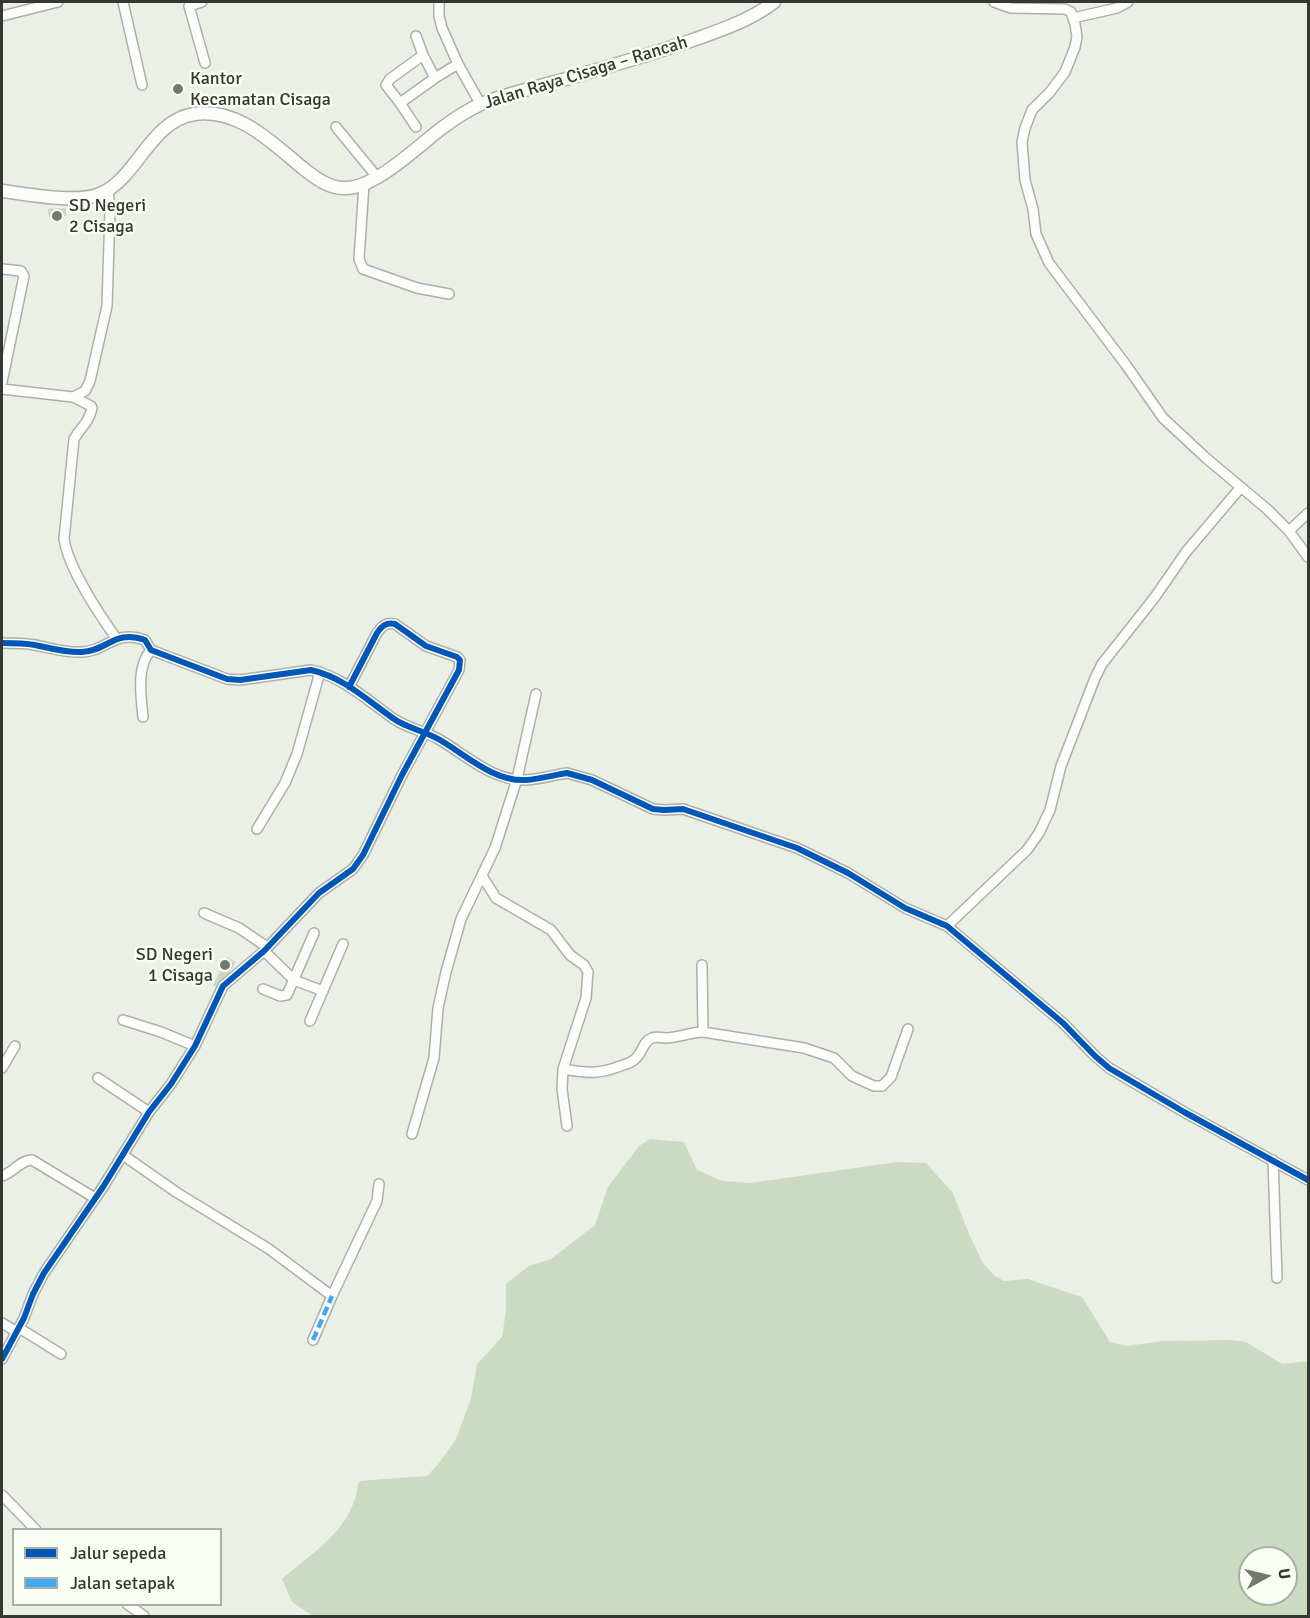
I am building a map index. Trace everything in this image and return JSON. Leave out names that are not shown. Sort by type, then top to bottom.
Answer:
[{"type":"main road","name":"Jalan Raya Cisaga – Rancah","points":[[2,191],[81,198],[99,194],[116,184],[147,145],[181,117],[206,113],[215,113],[242,122],[324,183],[351,188],[377,177],[444,126],[481,105],[655,53],[715,32],[754,15],[774,2]]},
{"type":"street","points":[[2,16],[58,2]]},
{"type":"street","points":[[123,2],[142,85]]},
{"type":"street","points":[[202,2],[188,4],[205,63]]},
{"type":"street","points":[[439,2],[438,16],[458,64],[481,105]]},
{"type":"street","points":[[994,2],[1011,8],[1036,5],[1065,9],[1071,12],[1074,18],[1077,37],[1065,72],[1032,110],[1022,142],[1025,180],[1033,209],[1036,234],[1049,263],[1163,418],[1206,459],[1289,531],[1308,557]]},
{"type":"street","points":[[1074,18],[1117,8],[1128,2]]},
{"type":"street","points":[[416,36],[435,78]]},
{"type":"street","points":[[416,128],[386,86],[387,82],[423,55]]},
{"type":"street","points":[[400,103],[458,64]]},
{"type":"street","points":[[336,127],[377,177]]},
{"type":"street","points":[[364,184],[358,259],[363,269],[417,288],[449,294]]},
{"type":"street","points":[[73,397],[85,391],[88,386],[106,312],[110,210],[108,190]]},
{"type":"street","points":[[2,269],[21,271],[24,276],[2,382]]},
{"type":"street","points":[[2,389],[73,397],[92,408],[86,424],[74,439],[64,539],[66,548],[92,600],[116,638]]},
{"type":"street","points":[[947,926],[1027,850],[1039,833],[1050,810],[1061,765],[1102,664],[1155,597],[1186,552],[1241,487]]},
{"type":"street","points":[[1289,531],[1308,513]]},
{"type":"street","points":[[2,1359],[44,1273],[195,1046],[223,986],[266,949],[319,893],[353,869],[363,855],[380,817],[459,670],[460,664],[457,657],[418,642],[395,624],[389,623],[377,633],[349,687]]},
{"type":"street","points":[[2,643],[80,652],[99,648],[116,638],[128,636],[145,640],[151,650],[233,680],[311,670],[320,672],[340,680],[397,721],[439,739],[474,762],[508,778],[526,780],[567,773],[574,774],[592,780],[653,809],[683,809],[797,848],[848,873],[905,908],[947,926],[1063,1023],[1109,1068],[1308,1180]]},
{"type":"street","points":[[143,717],[141,679],[144,662],[151,650]]},
{"type":"street","points":[[257,829],[285,783],[297,754],[320,672]]},
{"type":"street","points":[[412,1134],[434,1058],[438,1008],[446,972],[461,919],[495,848],[517,779],[536,694]]},
{"type":"street","points":[[482,876],[501,903],[545,925],[570,955],[584,965],[588,972],[586,998],[563,1069],[562,1089],[567,1126]]},
{"type":"street","points":[[204,913],[239,928],[266,949],[294,980],[323,991]]},
{"type":"street","points":[[263,989],[286,996],[314,933]]},
{"type":"street","points":[[310,1021],[343,944]]},
{"type":"street","points":[[702,965],[703,1032]]},
{"type":"street","points":[[123,1020],[195,1046]]},
{"type":"street","points":[[563,1069],[590,1073],[601,1072],[637,1059],[645,1042],[651,1038],[668,1038],[703,1032],[814,1051],[834,1058],[852,1076],[874,1086],[882,1086],[891,1077],[908,1029]]},
{"type":"street","points":[[2,1068],[15,1046]]},
{"type":"street","points":[[98,1078],[149,1112]]},
{"type":"street","points":[[123,1155],[176,1192],[269,1249],[332,1296]]},
{"type":"street","points":[[2,1176],[25,1161],[32,1160],[95,1198]]},
{"type":"street","points":[[1273,1160],[1277,1278]]},
{"type":"street","points":[[312,1340],[377,1201],[379,1184]]},
{"type":"street","points":[[2,1323],[61,1354]]},
{"type":"street","points":[[2,1495],[34,1528]]},
{"type":"street","points":[[129,1606],[144,1617]]},
{"type":"green space","points":[[66,208],[66,216],[49,217],[48,209]]},
{"type":"green space","points":[[227,957],[236,962],[219,989],[213,985]]},
{"type":"green space","points":[[650,1139],[684,1142],[697,1170],[722,1181],[751,1183],[897,1162],[926,1163],[953,1193],[983,1263],[995,1276],[1004,1281],[1028,1279],[1082,1297],[1110,1342],[1126,1346],[1164,1341],[1231,1340],[1246,1342],[1282,1364],[1308,1361],[1308,1616],[313,1616],[292,1602],[282,1579],[341,1526],[353,1504],[359,1481],[427,1476],[439,1463],[456,1439],[471,1399],[477,1364],[502,1337],[506,1311],[506,1284],[529,1266],[551,1259],[595,1225],[608,1187],[639,1146]]},
{"type":"marked path","points":[[313,1340],[332,1296]]},
{"type":"cycle path","points":[[2,1359],[44,1273],[195,1046],[223,986],[264,951],[319,893],[353,869],[363,855],[402,775],[459,670],[460,660],[426,646],[395,624],[387,624],[377,633],[349,687]]},
{"type":"cycle path","points":[[2,643],[27,644],[82,652],[91,651],[118,639],[134,637],[145,640],[151,650],[227,679],[240,680],[311,670],[323,673],[354,690],[399,722],[434,737],[503,777],[526,780],[567,773],[592,780],[653,809],[683,809],[797,848],[848,873],[905,908],[947,926],[1063,1023],[1109,1068],[1308,1180]]},
{"type":"place","name":"Kantor Kecamatan Cisaga","points":[[178,89]]},
{"type":"place","name":"SD Negeri 2 Cisaga","points":[[57,216]]},
{"type":"place","name":"SD Negeri 1 Cisaga","points":[[225,965]]}]
